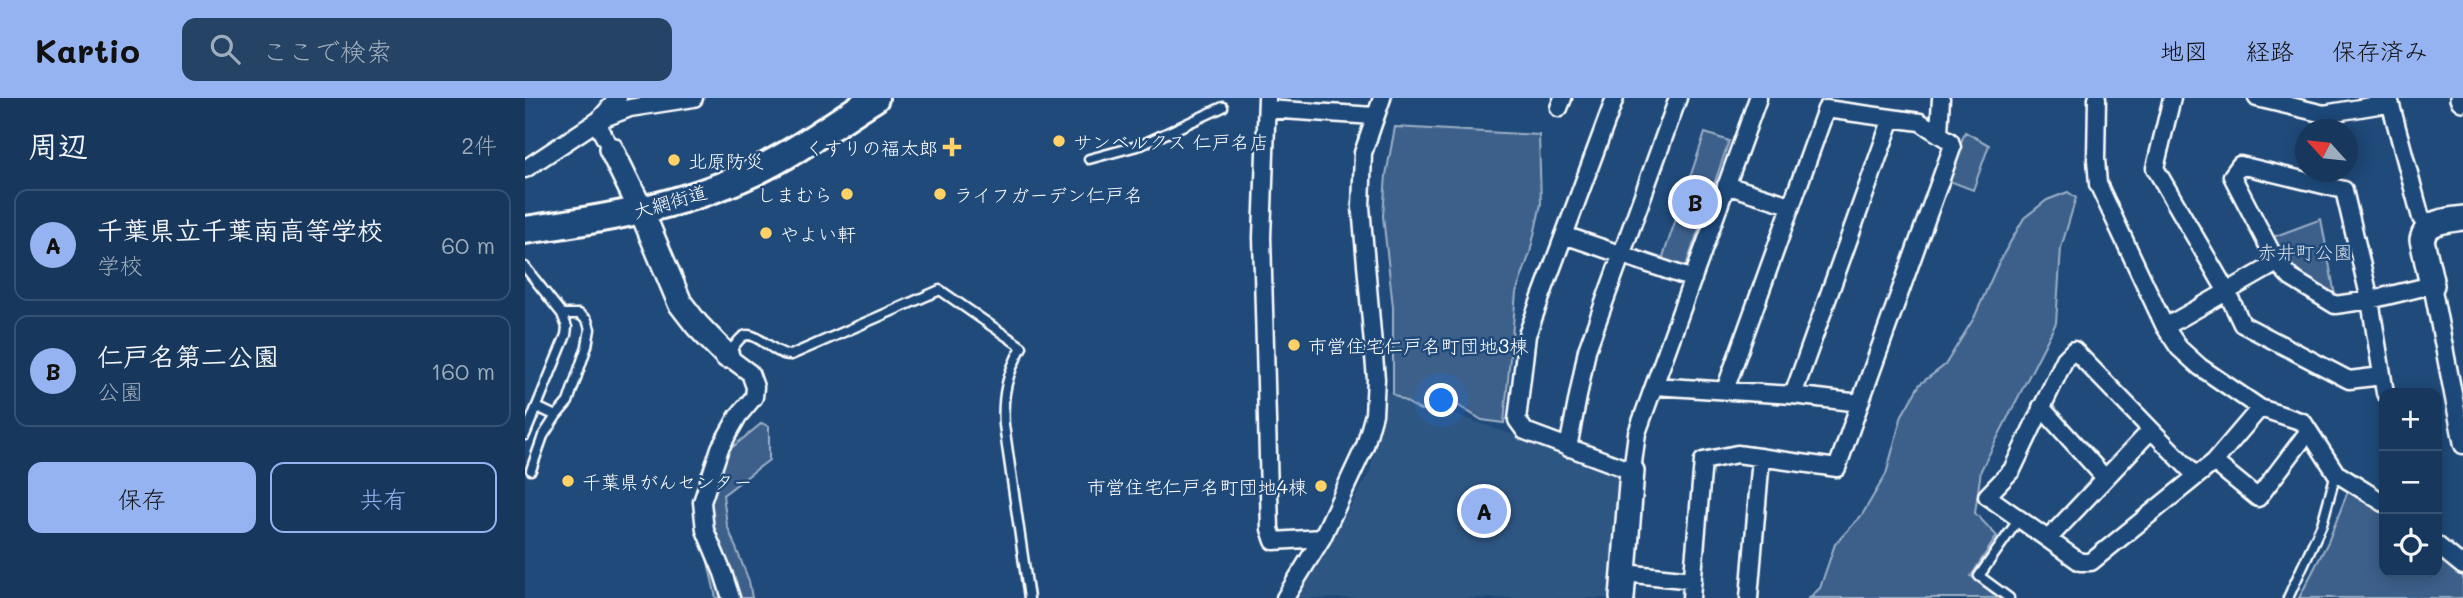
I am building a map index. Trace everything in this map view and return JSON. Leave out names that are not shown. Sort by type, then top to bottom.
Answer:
[{"type":"main road","name":"大網街道","points":[[525,230],[641,210],[696,196],[754,172],[875,98]]},
{"type":"street","points":[[618,98],[599,120],[601,131],[641,210],[680,303],[727,356],[750,373],[755,387],[754,397],[720,448],[702,502],[705,530],[730,598]]},
{"type":"street","points":[[525,169],[599,120],[630,108],[694,98]]},
{"type":"street","points":[[1285,598],[1322,538],[1365,446],[1374,414],[1375,379],[1361,207],[1363,153],[1382,98]]},
{"type":"street","points":[[1615,98],[1527,335],[1517,420],[1525,431],[1632,471]]},
{"type":"street","points":[[1569,447],[1587,350],[1678,98]]},
{"type":"street","points":[[1622,598],[1637,433],[1758,98]]},
{"type":"street","points":[[1939,133],[1941,98]]},
{"type":"street","points":[[2097,98],[2098,184],[2165,327],[2179,348],[2200,367],[2260,408],[2303,422],[2336,473],[2379,500]]},
{"type":"street","points":[[2172,98],[2155,168],[2227,292],[2242,324],[2349,380],[2382,376]]},
{"type":"street","points":[[2257,98],[2278,100],[2324,114],[2390,101],[2421,218],[2428,228]]},
{"type":"street","points":[[1322,538],[1274,541],[1270,529],[1262,237],[1267,104],[1374,116]]},
{"type":"street","points":[[1691,598],[1703,461],[1737,454],[1837,468],[1952,148],[1949,141],[1920,122],[1826,109],[1725,390]]},
{"type":"street","points":[[1793,395],[1892,118]]},
{"type":"street","points":[[2384,388],[2369,300],[2344,190],[2240,165],[2232,176],[2277,264],[2291,278],[2335,305],[2369,300],[2432,285]]},
{"type":"street","points":[[1727,185],[1790,205]]},
{"type":"street","points":[[2463,218],[2438,222],[2428,228],[2422,240],[2463,445]]},
{"type":"street","points":[[1564,235],[1693,279]]},
{"type":"street","points":[[2165,327],[2277,264]]},
{"type":"street","points":[[2196,476],[2074,350],[2065,359],[2012,470],[1987,496],[2080,562],[2091,562],[2214,462],[2260,408]]},
{"type":"street","points":[[1654,386],[1793,395],[1860,404]]},
{"type":"street","points":[[2041,407],[2105,478]]},
{"type":"street","points":[[2047,539],[2151,430]]},
{"type":"street","points":[[2214,462],[2258,498],[2308,432]]},
{"type":"street","points":[[1749,598],[1761,457]]},
{"type":"street","points":[[2442,549],[2463,566]]},
{"type":"street","points":[[1624,573],[1693,580]]},
{"type":"lane","points":[[1089,159],[1141,145],[1223,107]]},
{"type":"lane","points":[[525,267],[562,314],[567,327],[525,435]]},
{"type":"lane","points":[[727,356],[747,334],[753,335],[780,353],[791,355],[940,290],[1022,347],[1006,382],[1003,425],[1029,598]]},
{"type":"lane","points":[[531,470],[543,436],[555,416],[568,402],[587,346],[590,329],[587,320],[579,314],[562,314]]},
{"type":"lane","points":[[537,407],[555,416]]},
{"type":"lane","points":[[2288,598],[2322,524],[2336,473]]},
{"type":"lane","points":[[2009,598],[1979,576],[2019,519]]},
{"type":"shaded area","points":[[1388,391],[1616,471],[1623,483],[1615,598],[1294,598],[1301,583],[1332,540],[1370,471]]},
{"type":"green space","points":[[1395,127],[1539,135],[1541,204],[1530,253],[1516,293],[1504,423],[1482,420],[1457,405],[1420,410],[1393,394],[1393,307],[1383,216],[1386,175]]},
{"type":"green space","points":[[1965,132],[1989,145],[1973,190],[1947,180]]},
{"type":"green space","points":[[1705,133],[1729,141],[1684,272],[1661,263]]},
{"type":"green space","points":[[2068,192],[2076,198],[2061,248],[2056,323],[1981,470],[1975,513],[1997,536],[1971,576],[1999,598],[1809,598],[1820,588],[1835,544],[1862,515],[1886,474],[1902,415],[1920,384],[1945,365],[1974,318],[1999,262],[2024,218],[2047,200]]},
{"type":"green space","name":"赤井町公園","points":[[2321,219],[2335,295],[2293,274],[2273,237]]},
{"type":"green space","points":[[762,423],[769,427],[769,460],[723,495],[727,525],[749,581],[752,598],[716,598],[698,518],[701,473]]},
{"type":"green space","points":[[2350,486],[2379,506],[2379,577],[2442,577],[2442,552],[2463,571],[2463,598],[2299,598],[2328,542]]},
{"type":"place","name":"サンベルクス 仁戸名店","points":[[1059,141]]},
{"type":"place","name":"くすりの福太郎","points":[[952,147]]},
{"type":"place","name":"北原防災","points":[[674,160]]},
{"type":"place","name":"しまむら","points":[[847,194]]},
{"type":"place","name":"ライフガーデン仁戸名","points":[[940,194]]},
{"type":"place","name":"仁戸名第二公園","points":[[1695,202]]},
{"type":"place","name":"やよい軒","points":[[766,233]]},
{"type":"place","name":"市営住宅仁戸名町団地3棟","points":[[1294,345]]},
{"type":"place","name":"千葉県がんセンター","points":[[568,481]]},
{"type":"place","name":"市営住宅仁戸名町団地4棟","points":[[1321,486]]},
{"type":"place","name":"千葉県立千葉南高等学校","points":[[1484,511]]}]
